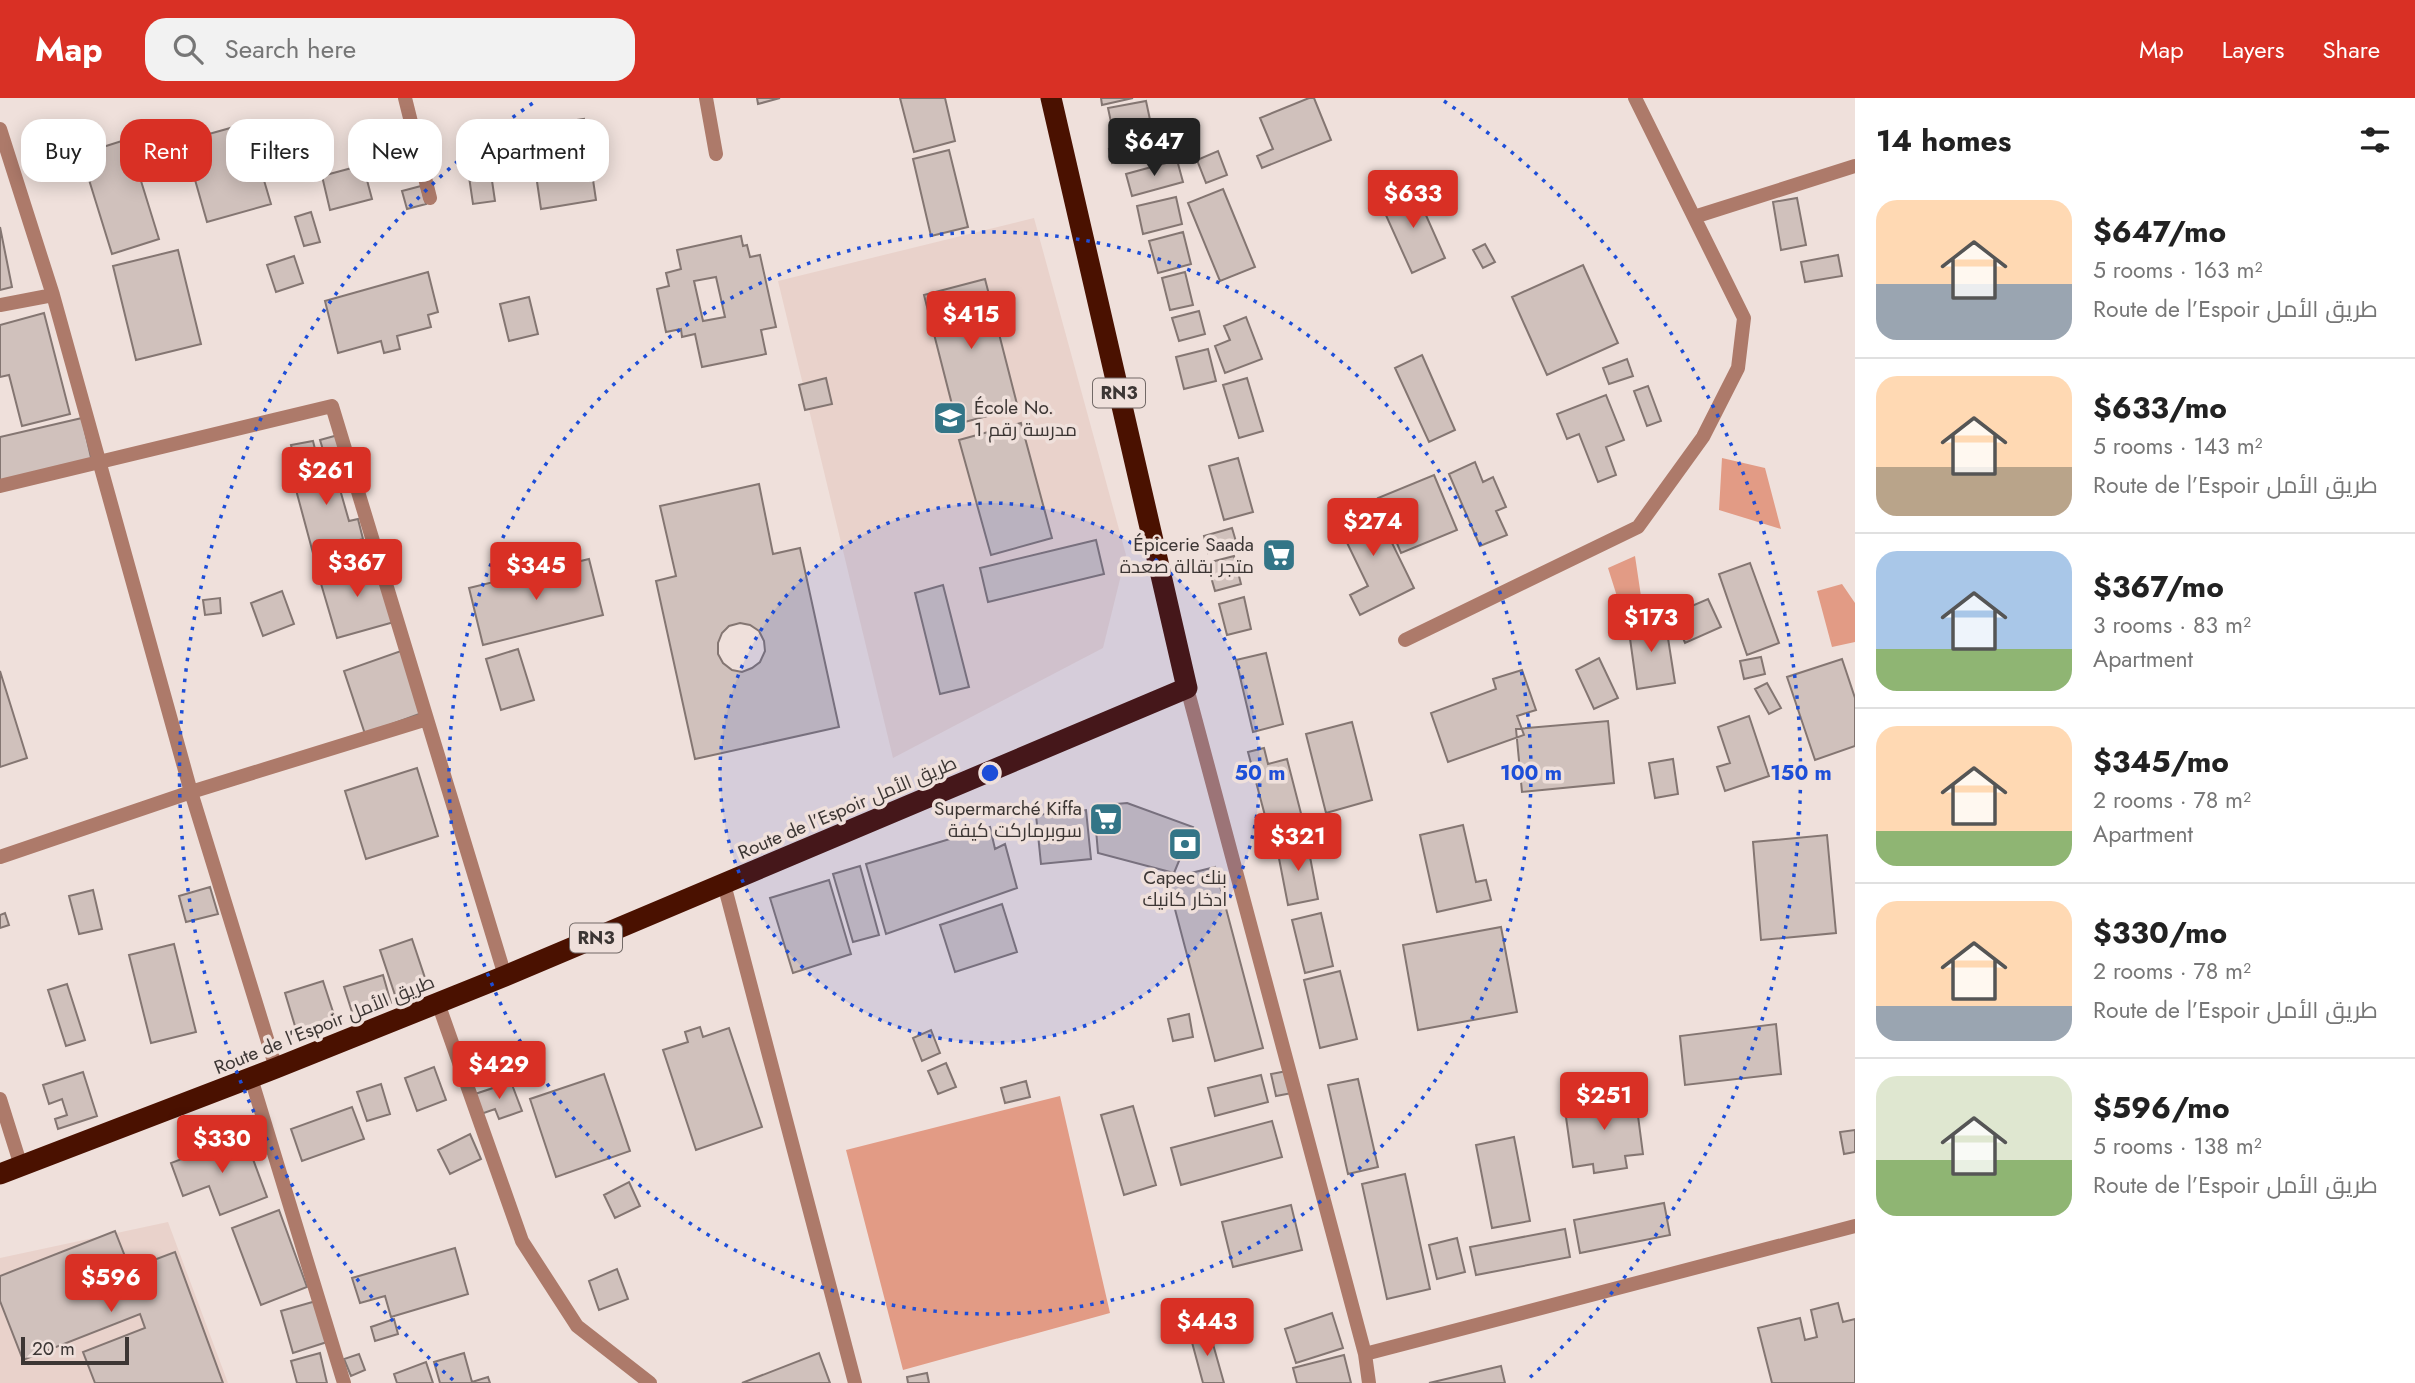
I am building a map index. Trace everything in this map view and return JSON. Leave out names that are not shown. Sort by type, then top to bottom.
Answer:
[{"type":"highway","name":"RN3","points":[[1051,98],[1187,688]]},
{"type":"highway","name":"Route de l’Espoir طريق الأمل","points":[[0,1174],[251,1078],[505,976],[1187,688]]},
{"type":"street","points":[[405,98],[430,198]]},
{"type":"street","points":[[706,98],[716,154]]},
{"type":"street","points":[[1405,640],[1638,527],[1703,437],[1738,368],[1744,318],[1635,98]]},
{"type":"street","points":[[0,129],[53,295],[191,792],[276,1068]]},
{"type":"street","points":[[1694,217],[1855,166]]},
{"type":"street","points":[[0,306],[53,295]]},
{"type":"street","points":[[0,486],[332,406],[505,976]]},
{"type":"street","points":[[1187,688],[1365,1354],[1369,1383]]},
{"type":"street","points":[[0,857],[191,792],[427,719]]},
{"type":"street","points":[[724,884],[855,1383]]},
{"type":"street","points":[[438,1003],[522,1241],[578,1326],[650,1383]]},
{"type":"street","points":[[251,1078],[344,1383]]},
{"type":"street","points":[[0,1099],[21,1166]]},
{"type":"street","points":[[1365,1354],[1855,1226]]},
{"type":"shaded area","name":"École No. 1 مدرسة رقم","points":[[1034,218],[1126,555],[1103,648],[893,758],[778,281]]},
{"type":"shaded area","points":[[1722,458],[1765,468],[1781,529],[1719,510]]},
{"type":"shaded area","points":[[1635,556],[1642,603],[1621,609],[1608,568]]},
{"type":"shaded area","points":[[1842,584],[1855,603],[1855,642],[1832,647],[1817,591]]},
{"type":"shaded area","points":[[1060,1096],[1110,1313],[903,1370],[846,1150]]},
{"type":"shaded area","points":[[168,1222],[228,1383],[0,1383],[0,1258]]},
{"type":"building","points":[[757,98],[780,98],[758,104]]},
{"type":"building","points":[[900,98],[945,98],[955,141],[914,152]]},
{"type":"building","points":[[1101,98],[1133,98],[1102,105]]},
{"type":"building","points":[[1314,98],[1331,140],[1262,168],[1257,156],[1273,149],[1260,118]]},
{"type":"building","points":[[1146,101],[1152,129],[1114,136],[1108,108]]},
{"type":"building","points":[[226,129],[226,182],[264,182],[271,204],[207,222],[196,182],[212,182],[212,133]]},
{"type":"building","points":[[1144,141],[1147,155],[1112,163],[1109,149]]},
{"type":"building","points":[[120,142],[120,182],[141,182],[159,239],[112,254],[90,182],[106,182],[106,146]]},
{"type":"building","points":[[949,150],[968,227],[931,236],[913,159]]},
{"type":"building","points":[[1218,151],[1227,175],[1206,183],[1197,160]]},
{"type":"building","points":[[1177,160],[1183,182],[1132,196],[1126,174]]},
{"type":"building","points":[[348,169],[348,182],[368,182],[372,199],[330,210],[323,182],[334,182],[334,173]]},
{"type":"building","points":[[470,182],[492,182],[495,201],[473,204]]},
{"type":"building","points":[[537,182],[593,182],[596,200],[541,209]]},
{"type":"building","points":[[421,186],[426,204],[407,209],[402,191]]},
{"type":"building","points":[[1413,186],[1445,258],[1412,273],[1380,202]]},
{"type":"building","points":[[1223,189],[1255,267],[1220,281],[1188,203]]},
{"type":"building","points":[[1176,197],[1182,224],[1143,234],[1137,206]]},
{"type":"building","points":[[1797,198],[1806,245],[1781,250],[1773,202]]},
{"type":"building","points":[[311,212],[320,242],[304,246],[295,217]]},
{"type":"building","points":[[0,227],[12,287],[0,290]]},
{"type":"building","points":[[1183,232],[1191,264],[1158,273],[1149,241]]},
{"type":"building","points":[[741,236],[743,246],[747,245],[750,257],[760,255],[776,327],[761,330],[766,354],[702,367],[695,334],[682,337],[681,329],[666,332],[657,289],[669,286],[666,273],[681,269],[677,250]],"holes":[[[716,277],[725,317],[703,321],[694,281]]]},
{"type":"building","points":[[1485,244],[1495,262],[1483,268],[1473,250]]},
{"type":"building","points":[[178,250],[201,344],[136,360],[113,266]]},
{"type":"building","points":[[1838,255],[1842,276],[1805,282],[1801,262]]},
{"type":"building","points":[[294,256],[303,283],[276,292],[267,265]]},
{"type":"building","points":[[1583,265],[1618,343],[1547,375],[1512,297]]},
{"type":"building","points":[[428,272],[438,312],[428,315],[431,327],[397,336],[400,349],[384,353],[381,341],[338,353],[325,301]]},
{"type":"building","points":[[1185,272],[1193,305],[1170,310],[1162,278]]},
{"type":"building","points":[[985,279],[1018,408],[957,424],[924,295]]},
{"type":"building","points":[[529,297],[538,334],[509,341],[500,304]]},
{"type":"building","points":[[1199,311],[1205,334],[1179,341],[1172,318]]},
{"type":"building","points":[[44,313],[70,414],[22,426],[9,375],[0,377],[0,325]]},
{"type":"building","points":[[1246,317],[1262,359],[1225,373],[1215,346],[1230,340],[1224,326]]},
{"type":"building","points":[[1208,349],[1216,381],[1184,389],[1176,357]]},
{"type":"building","points":[[1422,355],[1455,430],[1429,442],[1395,368]]},
{"type":"building","points":[[1627,359],[1633,376],[1609,384],[1603,368]]},
{"type":"building","points":[[826,378],[832,404],[805,410],[799,385]]},
{"type":"building","points":[[1247,378],[1263,431],[1239,438],[1223,385]]},
{"type":"building","points":[[1648,386],[1661,421],[1647,426],[1634,391]]},
{"type":"building","points":[[1606,395],[1624,440],[1606,447],[1616,475],[1598,482],[1579,434],[1567,439],[1557,414]]},
{"type":"building","points":[[82,418],[92,462],[0,484],[0,437]]},
{"type":"building","points":[[1021,423],[1052,538],[991,555],[959,440]]},
{"type":"building","points":[[338,435],[342,449],[324,453],[320,440]]},
{"type":"building","points":[[313,441],[315,449],[293,454],[291,445]]},
{"type":"building","points":[[1238,458],[1253,512],[1224,520],[1209,466]]},
{"type":"building","points":[[342,461],[348,483],[339,486],[349,521],[358,519],[363,539],[313,553],[292,475]]},
{"type":"building","points":[[1475,462],[1483,482],[1493,477],[1506,507],[1496,511],[1507,535],[1480,546],[1449,474]]},
{"type":"building","points":[[1434,475],[1457,530],[1401,553],[1378,498]]},
{"type":"building","points":[[759,484],[773,554],[800,548],[839,727],[695,759],[656,581],[676,576],[660,506]],"holes":[[[740,623],[759,631],[765,651],[760,662],[752,668],[742,672],[732,670],[723,663],[718,654],[718,643],[729,626]]]},
{"type":"building","points":[[1371,500],[1414,588],[1360,615],[1350,595],[1368,586],[1335,518]]},
{"type":"building","points":[[1232,528],[1237,545],[1208,553],[1204,536]]},
{"type":"building","points":[[1096,540],[1104,574],[988,602],[980,568]]},
{"type":"building","points":[[1234,556],[1241,584],[1215,591],[1207,563]]},
{"type":"building","points":[[589,559],[603,615],[483,645],[469,588]]},
{"type":"building","points":[[376,560],[394,622],[337,638],[319,577]]},
{"type":"building","points":[[1750,563],[1779,643],[1747,655],[1719,574]]},
{"type":"building","points":[[943,585],[969,687],[940,694],[915,593]]},
{"type":"building","points":[[282,591],[294,624],[263,636],[251,603]]},
{"type":"building","points":[[1244,597],[1251,629],[1227,635],[1219,604]]},
{"type":"building","points":[[220,598],[221,613],[205,615],[203,600]]},
{"type":"building","points":[[1708,599],[1721,627],[1685,643],[1673,614]]},
{"type":"building","points":[[1665,619],[1675,683],[1637,689],[1628,624]]},
{"type":"building","points":[[518,649],[534,700],[501,710],[486,659]]},
{"type":"building","points":[[401,651],[422,713],[365,734],[344,671]]},
{"type":"building","points":[[1266,653],[1283,724],[1253,732],[1236,660]]},
{"type":"building","points":[[1761,657],[1765,674],[1744,679],[1740,661]]},
{"type":"building","points":[[1599,658],[1618,698],[1594,709],[1576,670]]},
{"type":"building","points":[[1842,659],[1855,698],[1855,746],[1815,760],[1787,677]]},
{"type":"building","points":[[1522,670],[1536,710],[1517,716],[1524,735],[1448,762],[1431,713],[1496,689],[1493,679]]},
{"type":"building","points":[[0,671],[27,758],[0,767]]},
{"type":"building","points":[[1767,683],[1781,708],[1769,714],[1755,689]]},
{"type":"building","points":[[1749,716],[1769,776],[1725,791],[1717,767],[1730,763],[1718,727]]},
{"type":"building","points":[[1608,721],[1614,783],[1522,792],[1516,729]]},
{"type":"building","points":[[1352,722],[1372,800],[1326,813],[1306,734]]},
{"type":"building","points":[[1264,748],[1268,764],[1287,759],[1305,829],[1271,838],[1248,752]]},
{"type":"building","points":[[1673,759],[1678,794],[1655,798],[1649,763]]},
{"type":"building","points":[[417,768],[438,836],[366,859],[345,791]]},
{"type":"building","points":[[1127,803],[1193,827],[1174,873],[1098,853],[1094,806]]},
{"type":"building","points":[[1086,810],[1091,859],[1041,864],[1036,815]]},
{"type":"building","points":[[1463,825],[1476,882],[1486,880],[1491,900],[1437,912],[1420,835]]},
{"type":"building","points":[[990,827],[995,849],[1005,844],[1017,888],[886,934],[866,864]]},
{"type":"building","points":[[1827,835],[1836,933],[1761,940],[1753,842]]},
{"type":"building","points":[[1307,841],[1318,899],[1288,905],[1277,848]]},
{"type":"building","points":[[860,866],[879,935],[853,942],[833,874]]},
{"type":"building","points":[[1215,867],[1263,1048],[1215,1061],[1167,879]]},
{"type":"building","points":[[829,880],[851,954],[793,973],[770,898]]},
{"type":"building","points":[[210,887],[218,914],[186,922],[179,896]]},
{"type":"building","points":[[93,890],[102,929],[79,934],[69,896]]},
{"type":"building","points":[[1002,904],[1017,952],[955,972],[940,925]]},
{"type":"building","points":[[5,913],[9,925],[0,928],[0,915]]},
{"type":"building","points":[[1321,913],[1333,966],[1305,973],[1292,920]]},
{"type":"building","points":[[1501,927],[1517,1012],[1418,1030],[1403,945]]},
{"type":"building","points":[[412,939],[429,990],[397,1001],[380,950]]},
{"type":"building","points":[[174,944],[196,1032],[151,1043],[129,955]]},
{"type":"building","points":[[1340,971],[1357,1039],[1320,1048],[1304,980]]},
{"type":"building","points":[[383,975],[391,1003],[353,1015],[344,987]]},
{"type":"building","points":[[323,981],[337,1024],[298,1036],[285,993]]},
{"type":"building","points":[[67,984],[85,1040],[66,1046],[48,990]]},
{"type":"building","points":[[1189,1014],[1193,1037],[1173,1041],[1168,1019]]},
{"type":"building","points":[[1776,1024],[1781,1074],[1685,1085],[1680,1036]]},
{"type":"building","points":[[700,1027],[703,1037],[729,1028],[762,1127],[696,1150],[663,1050],[688,1042],[685,1032]]},
{"type":"building","points":[[931,1030],[940,1053],[922,1061],[913,1038]]},
{"type":"building","points":[[946,1063],[956,1087],[938,1094],[928,1071]]},
{"type":"building","points":[[434,1067],[446,1100],[417,1111],[405,1078]]},
{"type":"building","points":[[1287,1071],[1292,1093],[1276,1096],[1271,1074]]},
{"type":"building","points":[[83,1072],[97,1116],[58,1129],[55,1119],[67,1115],[62,1099],[49,1104],[43,1085]]},
{"type":"building","points":[[604,1074],[630,1151],[556,1177],[530,1099]]},
{"type":"building","points":[[1261,1075],[1268,1102],[1215,1116],[1208,1088]]},
{"type":"building","points":[[1358,1079],[1378,1167],[1348,1174],[1328,1085]]},
{"type":"building","points":[[1026,1081],[1030,1097],[1005,1103],[1001,1088]]},
{"type":"building","points":[[511,1082],[522,1111],[499,1119],[495,1109],[481,1114],[475,1094]]},
{"type":"building","points":[[381,1084],[390,1114],[367,1121],[357,1092]]},
{"type":"building","points":[[1635,1093],[1643,1154],[1625,1156],[1627,1168],[1594,1173],[1593,1164],[1573,1167],[1564,1103]]},
{"type":"building","points":[[1133,1106],[1156,1185],[1124,1195],[1101,1115]]},
{"type":"building","points":[[352,1107],[364,1139],[302,1161],[291,1129]]},
{"type":"building","points":[[1272,1121],[1282,1157],[1181,1185],[1171,1148]]},
{"type":"building","points":[[1855,1130],[1855,1152],[1844,1154],[1840,1132]]},
{"type":"building","points":[[470,1134],[481,1159],[450,1174],[438,1150]]},
{"type":"building","points":[[244,1135],[267,1197],[220,1215],[209,1186],[183,1196],[171,1163]]},
{"type":"building","points":[[1514,1137],[1530,1221],[1492,1228],[1476,1145]]},
{"type":"building","points":[[1405,1174],[1430,1289],[1387,1299],[1362,1184]]},
{"type":"building","points":[[629,1182],[640,1206],[615,1218],[604,1195]]},
{"type":"building","points":[[1664,1203],[1670,1235],[1580,1253],[1574,1220]]},
{"type":"building","points":[[1291,1205],[1302,1250],[1233,1267],[1222,1222]]},
{"type":"building","points":[[279,1210],[307,1287],[261,1305],[232,1228]]},
{"type":"building","points":[[1565,1229],[1570,1257],[1476,1275],[1470,1247]]},
{"type":"building","points":[[115,1231],[130,1269],[175,1252],[223,1383],[95,1383],[83,1352],[145,1328],[140,1314],[23,1360],[0,1301],[0,1276]]},
{"type":"building","points":[[1457,1238],[1465,1272],[1437,1279],[1429,1245]]},
{"type":"building","points":[[455,1248],[468,1294],[391,1317],[385,1296],[360,1303],[352,1278]]},
{"type":"building","points":[[617,1269],[628,1299],[599,1310],[589,1281]]},
{"type":"building","points":[[316,1301],[327,1342],[293,1353],[281,1311]]},
{"type":"building","points":[[1838,1303],[1843,1322],[1855,1319],[1855,1383],[1772,1383],[1758,1328],[1800,1318],[1805,1340],[1817,1337],[1811,1310]]},
{"type":"building","points":[[1332,1313],[1343,1348],[1296,1363],[1285,1329]]},
{"type":"building","points":[[394,1319],[398,1334],[375,1341],[371,1327]]},
{"type":"building","points":[[1209,1330],[1224,1383],[1203,1383],[1190,1335]]},
{"type":"building","points":[[320,1353],[327,1383],[297,1383],[291,1361]]},
{"type":"building","points":[[464,1353],[472,1382],[488,1377],[490,1383],[440,1383],[434,1362]]},
{"type":"building","points":[[819,1353],[830,1383],[742,1383]]},
{"type":"building","points":[[359,1354],[365,1370],[351,1376],[344,1359]]},
{"type":"building","points":[[1344,1355],[1351,1383],[1297,1383],[1293,1368]]},
{"type":"building","points":[[426,1362],[433,1383],[397,1383],[394,1374]]},
{"type":"building","points":[[1501,1366],[1505,1383],[1429,1383]]},
{"type":"building","points":[[927,1373],[929,1383],[908,1383],[907,1377]]},
{"type":"place","name":"École No. 1 مدرسة رقم","points":[[950,418]]},
{"type":"place","name":"Épicerie Saada متجر بقالة صعدة","points":[[1279,555]]},
{"type":"place","name":"Supermarché Kiffa سوبرماركت كيفة","points":[[1106,819]]},
{"type":"place","name":"Capec بنك ادخار كانيك","points":[[1185,844]]}]
